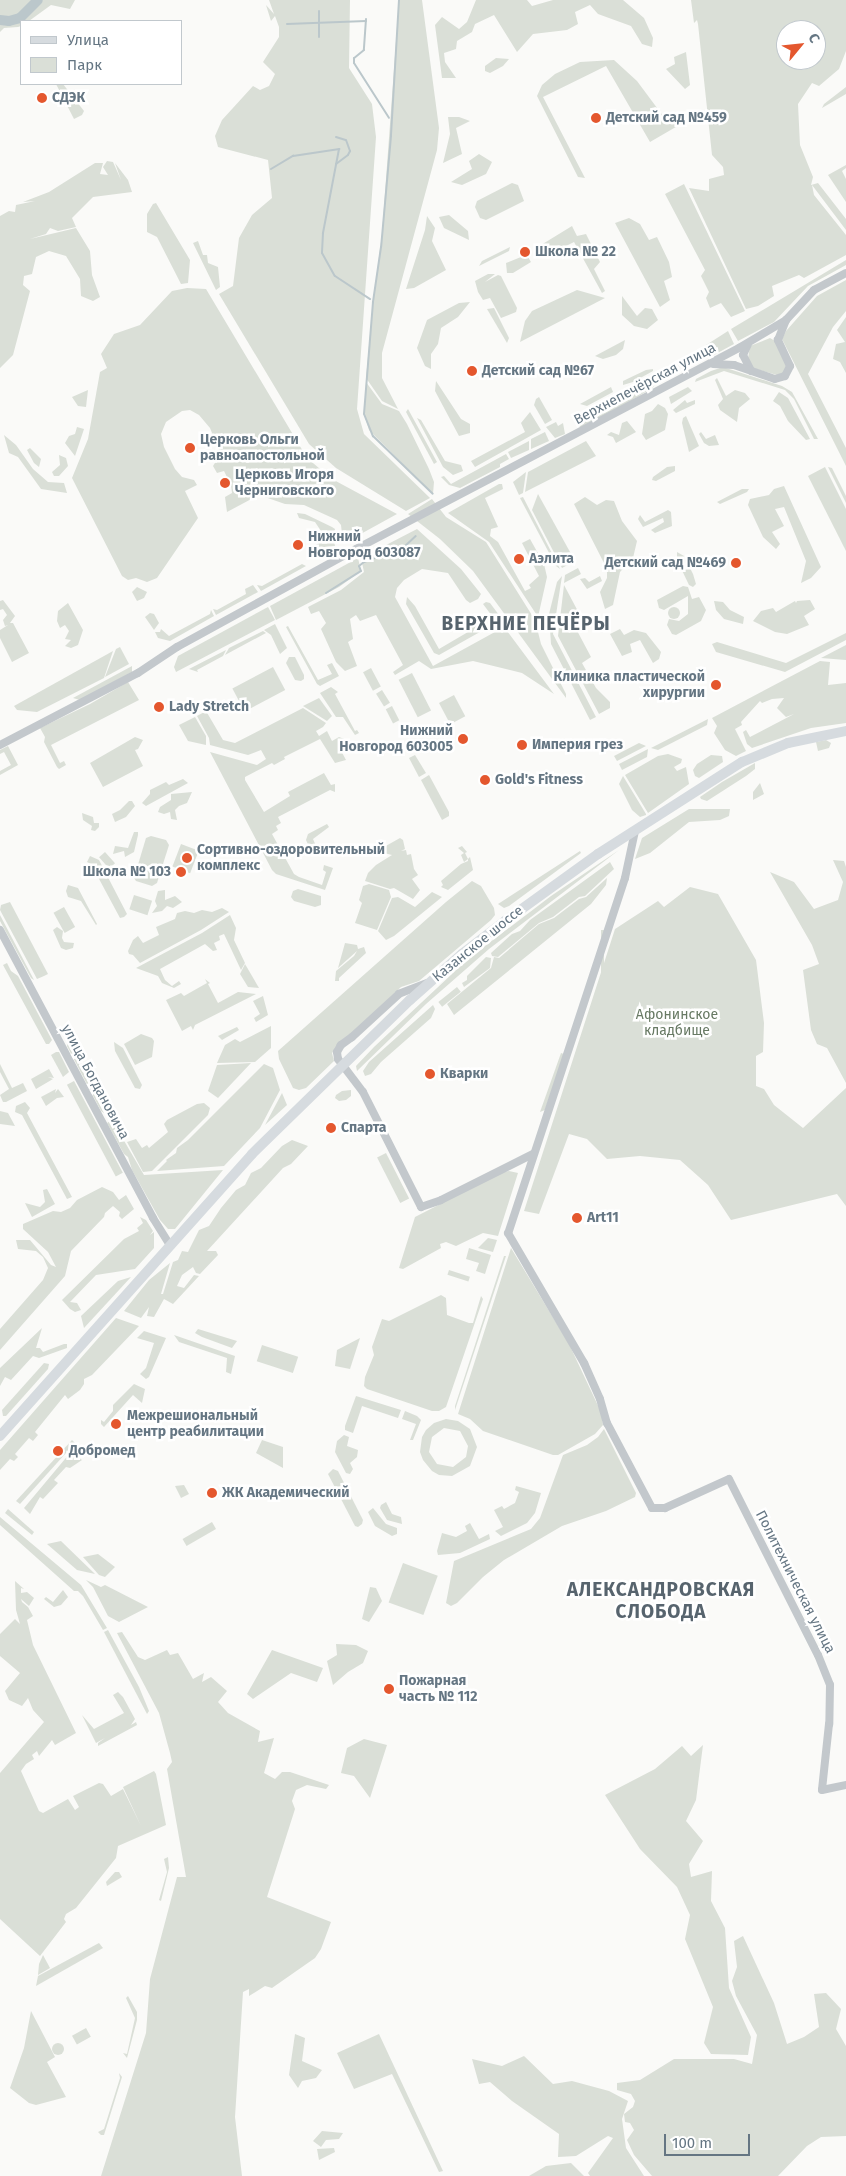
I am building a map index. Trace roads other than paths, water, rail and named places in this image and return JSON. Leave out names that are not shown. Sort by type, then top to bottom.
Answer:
[{"type":"main road","name":"Казанское шоссе","points":[[0,1436],[241,1166],[430,982],[505,920],[720,775],[752,757],[788,743],[846,731]]},
{"type":"street","name":"Верхнепечёрская улица","points":[[0,745],[164,657],[177,647],[383,535],[749,343],[786,320],[814,290],[846,272]]},
{"type":"street","points":[[778,340],[786,320]]},
{"type":"street","points":[[710,364],[723,363],[775,380],[786,376],[790,366],[778,340],[772,335],[761,335]]},
{"type":"street","points":[[749,343],[744,349],[743,355],[751,371]]},
{"type":"street","points":[[526,1176],[624,878],[635,831]]},
{"type":"street","name":"улица Богдановича","points":[[0,930],[150,1213],[170,1244]]},
{"type":"street","points":[[430,982],[399,994],[341,1046],[337,1056],[363,1092],[420,1207],[441,1200],[533,1154]]},
{"type":"street","points":[[511,1165],[521,1170],[526,1176]]},
{"type":"street","name":"Политехническая улица","points":[[526,1176],[508,1233],[589,1373],[608,1423],[652,1508],[665,1508],[729,1480],[818,1655],[830,1686],[831,1698],[822,1790],[846,1785]]},
{"type":"waterway","points":[[0,20],[9,21],[20,18],[38,0]]},
{"type":"waterway","points":[[399,0],[391,136],[381,247],[373,302],[364,414],[373,436],[433,494]]},
{"type":"waterway","points":[[319,11],[319,37]]},
{"type":"waterway","points":[[366,19],[364,50],[354,58],[354,63],[389,118]]},
{"type":"waterway","points":[[287,24],[366,21]]},
{"type":"waterway","points":[[336,137],[346,140],[350,151],[348,155],[336,164]]},
{"type":"waterway","points":[[271,169],[293,156],[339,149],[323,233],[322,253],[335,276],[370,299]]},
{"type":"waterway","points":[[326,593],[361,571],[359,566],[364,562],[404,547],[416,536]]},
{"type":"place","name":"СДЭК","points":[[42,98]]},
{"type":"place","name":"Детский сад №459","points":[[596,118]]},
{"type":"place","name":"Школа № 22","points":[[525,252]]},
{"type":"place","name":"Детский сад №67","points":[[472,371]]},
{"type":"place","name":"Церковь Ольги равноапостольной","points":[[190,448]]},
{"type":"place","name":"Церковь Игоря Черниговского","points":[[225,483]]},
{"type":"place","name":"Нижний Новгород 603087","points":[[298,545]]},
{"type":"place","name":"Аэлита","points":[[519,559]]},
{"type":"place","name":"Детский сад №469","points":[[736,563]]},
{"type":"place","name":"Клиника пластической хирургии","points":[[716,685]]},
{"type":"place","name":"Lady Stretch","points":[[159,707]]},
{"type":"place","name":"Нижний Новгород 603005","points":[[463,739]]},
{"type":"place","name":"Империя грез","points":[[522,745]]},
{"type":"place","name":"Gold's Fitness","points":[[485,780]]},
{"type":"place","name":"Сортивно-оздоровительный комплекс","points":[[187,858]]},
{"type":"place","name":"Школа № 103","points":[[181,872]]},
{"type":"place","name":"Кварки","points":[[430,1074]]},
{"type":"place","name":"Спарта","points":[[331,1128]]},
{"type":"place","name":"Art11","points":[[577,1218]]},
{"type":"place","name":"Межрешиональный центр реабилитации","points":[[116,1424]]},
{"type":"place","name":"Добромед","points":[[58,1451]]},
{"type":"place","name":"ЖК Академический","points":[[212,1493]]},
{"type":"place","name":"Пожарная часть № 112","points":[[389,1689]]},
{"type":"district","name":"ВЕРХНИЕ ПЕЧЁРЫ","points":[[526,624]]},
{"type":"district","name":"АЛЕКСАНДРОВСКАЯ СЛОБОДА","points":[[661,1601]]},
{"type":"park label","name":"Афонинское кладбище","points":[[677,1024]]}]
